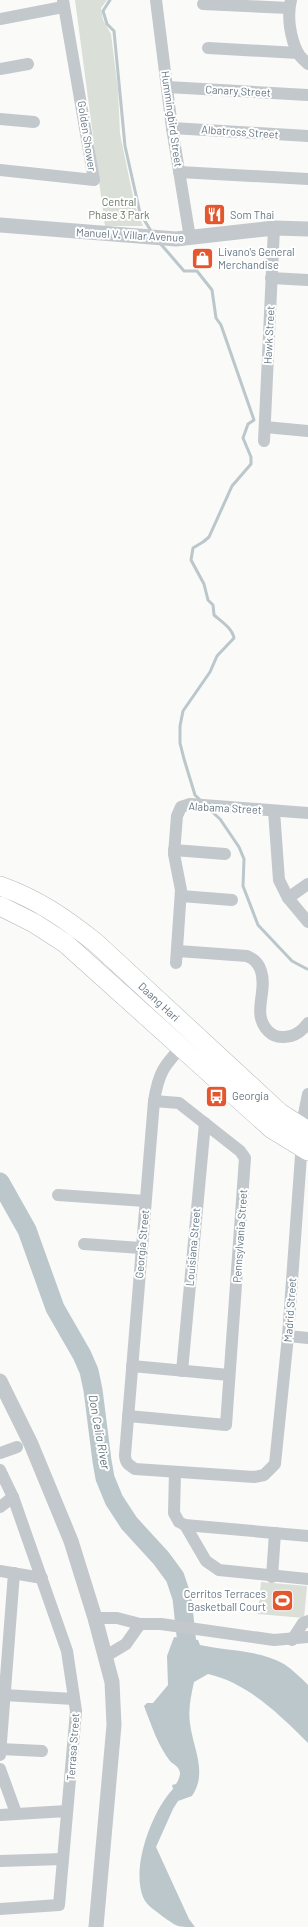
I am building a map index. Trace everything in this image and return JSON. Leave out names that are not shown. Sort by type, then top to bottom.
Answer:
[{"type":"main road","name":"Daang Hari","points":[[0,886],[33,899],[71,923],[96,943],[280,1113],[305,1140]]},
{"type":"main road","name":"Daang Hari","points":[[0,906],[34,922],[65,943],[180,1048],[272,1129],[305,1140]]},
{"type":"street","name":"Hummingbird Street","points":[[156,0],[179,172],[183,238]]},
{"type":"street","points":[[0,19],[63,4]]},
{"type":"street","name":"Golden Shower","points":[[0,170],[94,180],[77,72],[63,4]]},
{"type":"street","points":[[202,4],[290,4],[290,25],[298,53],[308,64]]},
{"type":"street","points":[[208,48],[298,53]]},
{"type":"street","points":[[0,69],[28,64]]},
{"type":"street","name":"Canary Street","points":[[167,87],[308,95]]},
{"type":"street","points":[[0,119],[34,122]]},
{"type":"street","name":"Albatross Street","points":[[172,128],[308,136]]},
{"type":"street","points":[[179,172],[308,179]]},
{"type":"street","name":"Manuel V. Villar Avenue","points":[[0,225],[146,237],[183,238],[274,228],[308,229]]},
{"type":"street","name":"Hawk Street","points":[[264,441],[274,228]]},
{"type":"street","points":[[272,278],[308,280]]},
{"type":"street","points":[[265,427],[308,431]]},
{"type":"street","name":"Alabama Street","points":[[176,963],[181,896],[174,850],[178,811],[181,807],[190,804],[308,813]]},
{"type":"street","points":[[274,811],[279,880],[288,898],[308,922]]},
{"type":"street","points":[[174,850],[225,854]]},
{"type":"street","points":[[288,898],[308,884]]},
{"type":"street","points":[[181,896],[232,900]]},
{"type":"street","points":[[178,950],[247,956],[253,958],[262,972],[259,1009],[264,1027],[271,1034],[279,1038],[295,1034],[308,1023]]},
{"type":"street","name":"Georgia Street","points":[[175,1472],[142,1470],[129,1466],[125,1460],[125,1455],[154,1100],[159,1075],[193,1033]]},
{"type":"street","name":"Madrid Street","points":[[175,1472],[254,1477],[264,1475],[270,1471],[275,1464],[277,1457],[288,1336],[308,1094]]},
{"type":"street","name":"Pennsylvania Street","points":[[128,1416],[226,1425],[246,1162],[240,1151],[179,1103],[154,1100]]},
{"type":"street","name":"Louisiana Street","points":[[182,1371],[205,1123]]},
{"type":"street","points":[[58,1195],[145,1201]]},
{"type":"street","points":[[84,1244],[141,1248]]},
{"type":"street","points":[[288,1336],[308,1338]]},
{"type":"street","points":[[132,1366],[229,1375]]},
{"type":"street","points":[[2,1391],[58,1506],[71,1541],[106,1656],[114,1696],[114,1725],[96,1927]]},
{"type":"street","points":[[0,1453],[17,1447]]},
{"type":"street","name":"Terrasa Street","points":[[0,1470],[13,1497],[67,1651],[76,1711],[58,1906],[0,1909]]},
{"type":"street","points":[[175,1472],[174,1513],[179,1522],[185,1525],[308,1536]]},
{"type":"street","points":[[0,1507],[13,1497]]},
{"type":"street","points":[[185,1525],[200,1552],[212,1567],[227,1572],[308,1580]]},
{"type":"street","points":[[272,1577],[275,1533]]},
{"type":"street","points":[[0,1571],[42,1578]]},
{"type":"street","points":[[0,1756],[14,1573]]},
{"type":"street","points":[[95,1618],[117,1618],[140,1624],[161,1624],[204,1629],[274,1640],[308,1638]]},
{"type":"street","points":[[292,1640],[303,1623],[308,1621]]},
{"type":"street","points":[[106,1656],[126,1644],[140,1624]]},
{"type":"street","points":[[4,1694],[74,1699]]},
{"type":"street","points":[[0,1749],[42,1751]]},
{"type":"street","points":[[0,1769],[16,1813]]},
{"type":"street","points":[[0,1815],[16,1813],[67,1812]]},
{"type":"street","points":[[0,1861],[63,1859]]},
{"type":"green space","name":"Central Phase 3 Park","points":[[75,0],[107,0],[101,8],[103,20],[111,34],[118,90],[120,134],[135,206],[143,226],[105,226]]},
{"type":"green space","name":"Cerritos Terraces Basketball Court","points":[[261,1582],[307,1586],[304,1618],[258,1614]]},
{"type":"shaded area","points":[[174,1637],[198,1640],[200,1645],[254,1653],[275,1659],[287,1666],[308,1685],[308,1743],[275,1711],[250,1692],[237,1685],[223,1678],[208,1674],[194,1682],[190,1702],[189,1718],[198,1760],[199,1778],[197,1787],[192,1796],[178,1801],[156,1847],[189,1919],[195,1927],[177,1926],[162,1916],[145,1900],[140,1885],[142,1855],[151,1825],[165,1799],[173,1789],[172,1785],[176,1784],[179,1779],[180,1774],[179,1769],[170,1761],[162,1749],[144,1706],[147,1703],[153,1703],[168,1685],[167,1656]]},
{"type":"waterway","points":[[110,0],[103,11],[107,24],[114,31],[125,146],[140,213],[151,231]]},
{"type":"waterway","points":[[159,242],[184,271],[197,271],[212,290],[216,318],[221,325],[254,420],[248,424],[243,438],[251,457],[251,464],[232,486],[209,537],[193,548],[191,560],[204,584],[208,600],[213,605],[214,615],[229,628],[234,638],[217,656],[210,672],[183,711],[180,726],[180,743],[184,759],[195,795],[202,802]]},
{"type":"waterway","points":[[210,810],[220,819],[239,847],[244,859],[243,886],[258,925],[292,961],[307,969]]},
{"type":"waterway","name":"Don Celia River","points":[[0,1182],[27,1230],[55,1308],[82,1355],[89,1371],[105,1478],[114,1500],[129,1523],[161,1558],[175,1577],[182,1598],[189,1663]]},
{"type":"place","name":"Som Thai","points":[[215,215]]},
{"type":"place","name":"Livano's General Merchandise","points":[[202,258]]},
{"type":"place","name":"Georgia","points":[[216,1096]]},
{"type":"place","name":"Cerritos Terraces Basketball Court","points":[[282,1600]]}]
